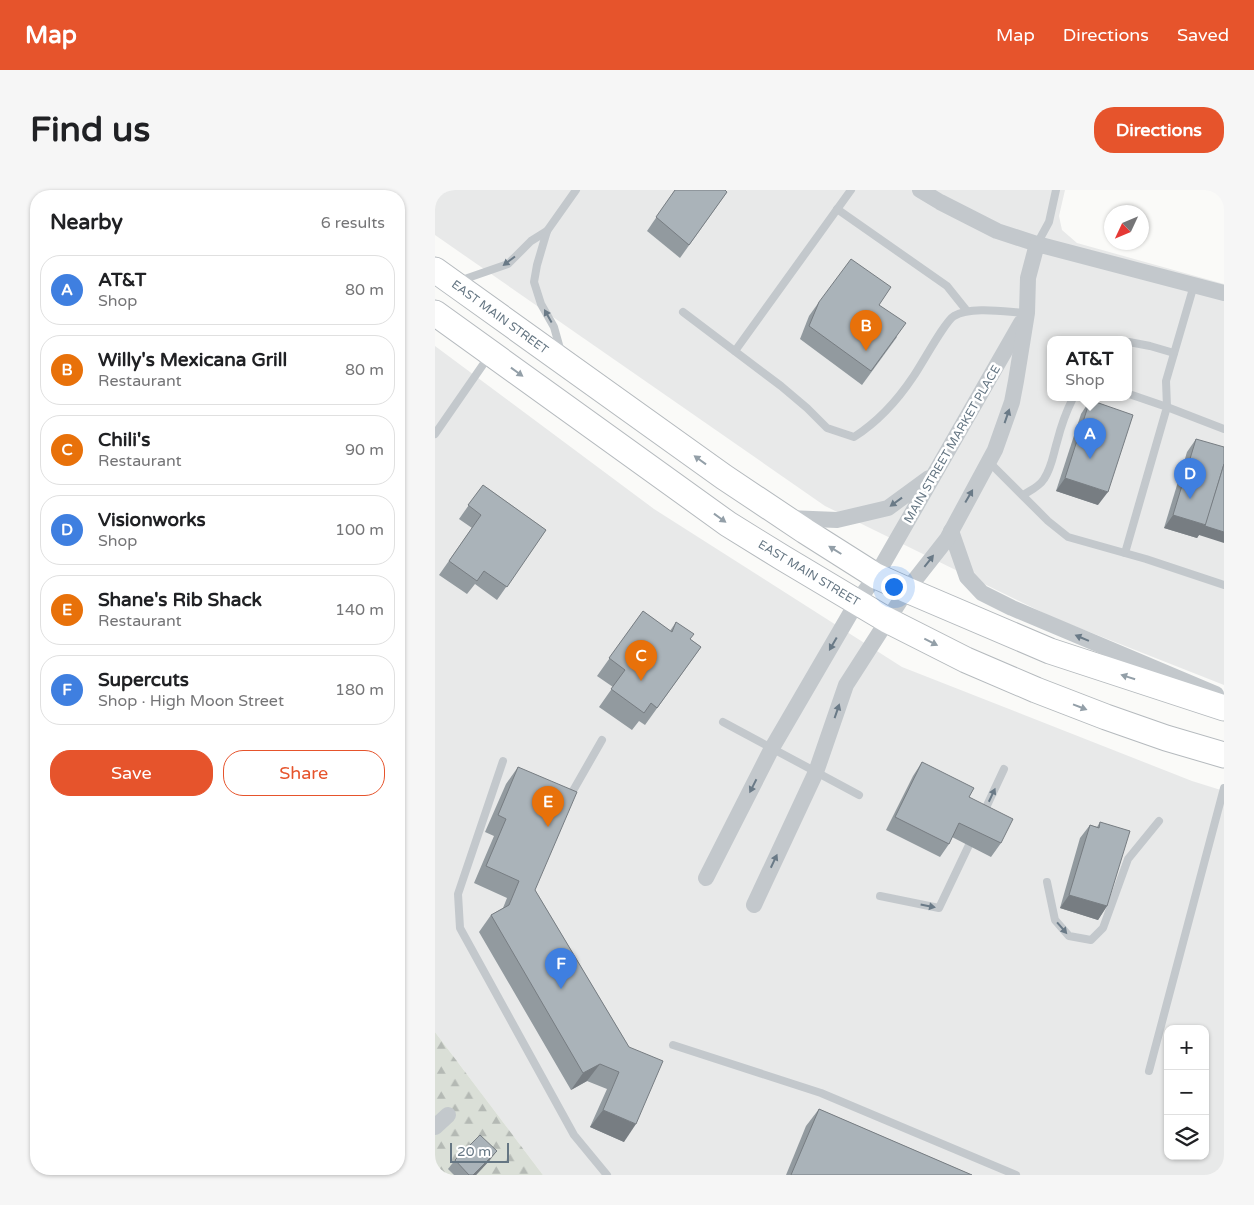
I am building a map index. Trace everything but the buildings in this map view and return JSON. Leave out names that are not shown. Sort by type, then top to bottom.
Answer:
[{"type":"main road","name":"EAST MAIN STREET","points":[[444,277],[724,477],[877,576],[1050,651],[1224,708]]},
{"type":"main road","name":"EAST MAIN STREET","points":[[435,313],[728,524],[887,620],[966,660],[1036,690],[1166,738],[1224,755]]},
{"type":"street","points":[[920,190],[997,231],[1037,244],[1224,293]]},
{"type":"street","name":"MAIN STREET MARKET PLACE","points":[[754,905],[816,772],[846,684],[907,590],[947,539],[995,450],[1012,402],[1027,313],[1028,278],[1037,244]]},
{"type":"street","name":"MAIN STREET MARKET PLACE","points":[[706,878],[772,748],[857,602],[877,576],[1027,313]]},
{"type":"street","points":[[785,518],[837,520],[888,508],[935,473]]},
{"type":"street","points":[[951,531],[967,577],[982,593],[1021,612],[1224,697]]},
{"type":"street","points":[[435,1128],[448,1115]]},
{"type":"lane","points":[[563,362],[561,348],[554,327],[541,304],[534,282],[537,264],[547,231],[576,190]]},
{"type":"lane","points":[[735,352],[851,190]]},
{"type":"lane","name":"MAIN STREET MARKET PLACE","points":[[1037,244],[1049,222],[1056,190]]},
{"type":"lane","points":[[837,209],[947,286],[967,311]]},
{"type":"lane","points":[[444,277],[508,264],[531,241],[547,231]]},
{"type":"lane","points":[[1125,552],[1167,407],[1166,381],[1194,285]]},
{"type":"lane","points":[[683,312],[781,386],[827,428],[854,437],[887,412],[913,377],[952,316],[967,311],[1027,313]]},
{"type":"lane","points":[[1132,343],[1174,353]]},
{"type":"lane","points":[[435,434],[491,353]]},
{"type":"lane","points":[[1132,395],[1224,429]]},
{"type":"lane","points":[[1023,495],[1037,487],[1045,478],[1053,461],[1056,445],[1072,401]]},
{"type":"lane","points":[[989,462],[1048,521],[1068,537],[1125,552],[1224,585]]},
{"type":"lane","points":[[723,722],[859,795]]},
{"type":"lane","points":[[570,796],[602,740]]},
{"type":"lane","points":[[503,761],[458,894],[459,928],[574,1135],[607,1175]]},
{"type":"lane","points":[[980,820],[1004,769]]},
{"type":"lane","points":[[1149,1071],[1224,788]]},
{"type":"lane","points":[[1047,882],[1055,920],[1069,936],[1091,940],[1103,928],[1127,859],[1159,821]]},
{"type":"lane","points":[[880,896],[939,908],[969,845]]},
{"type":"lane","points":[[673,1044],[821,1093],[1016,1175]]},
{"type":"shaded area","points":[[435,190],[1065,190],[1059,216],[1062,230],[1077,243],[1224,284],[1224,685],[1054,618],[825,506],[435,235]]},
{"type":"shaded area","points":[[435,346],[654,509],[902,667],[1192,781],[1224,791],[1224,1175],[543,1175],[435,1032]]},
{"type":"green space","points":[[435,1032],[543,1175],[435,1175]]},
{"type":"place","name":"Willy's Mexicana Grill","points":[[866,351]]},
{"type":"place","name":"AT&T","points":[[1090,459]]},
{"type":"place","name":"Visionworks","points":[[1190,499]]},
{"type":"place","name":"Chili's","points":[[641,681]]},
{"type":"place","name":"Shane's Rib Shack","points":[[548,827]]},
{"type":"place","name":"Supercuts","points":[[561,989]]}]
